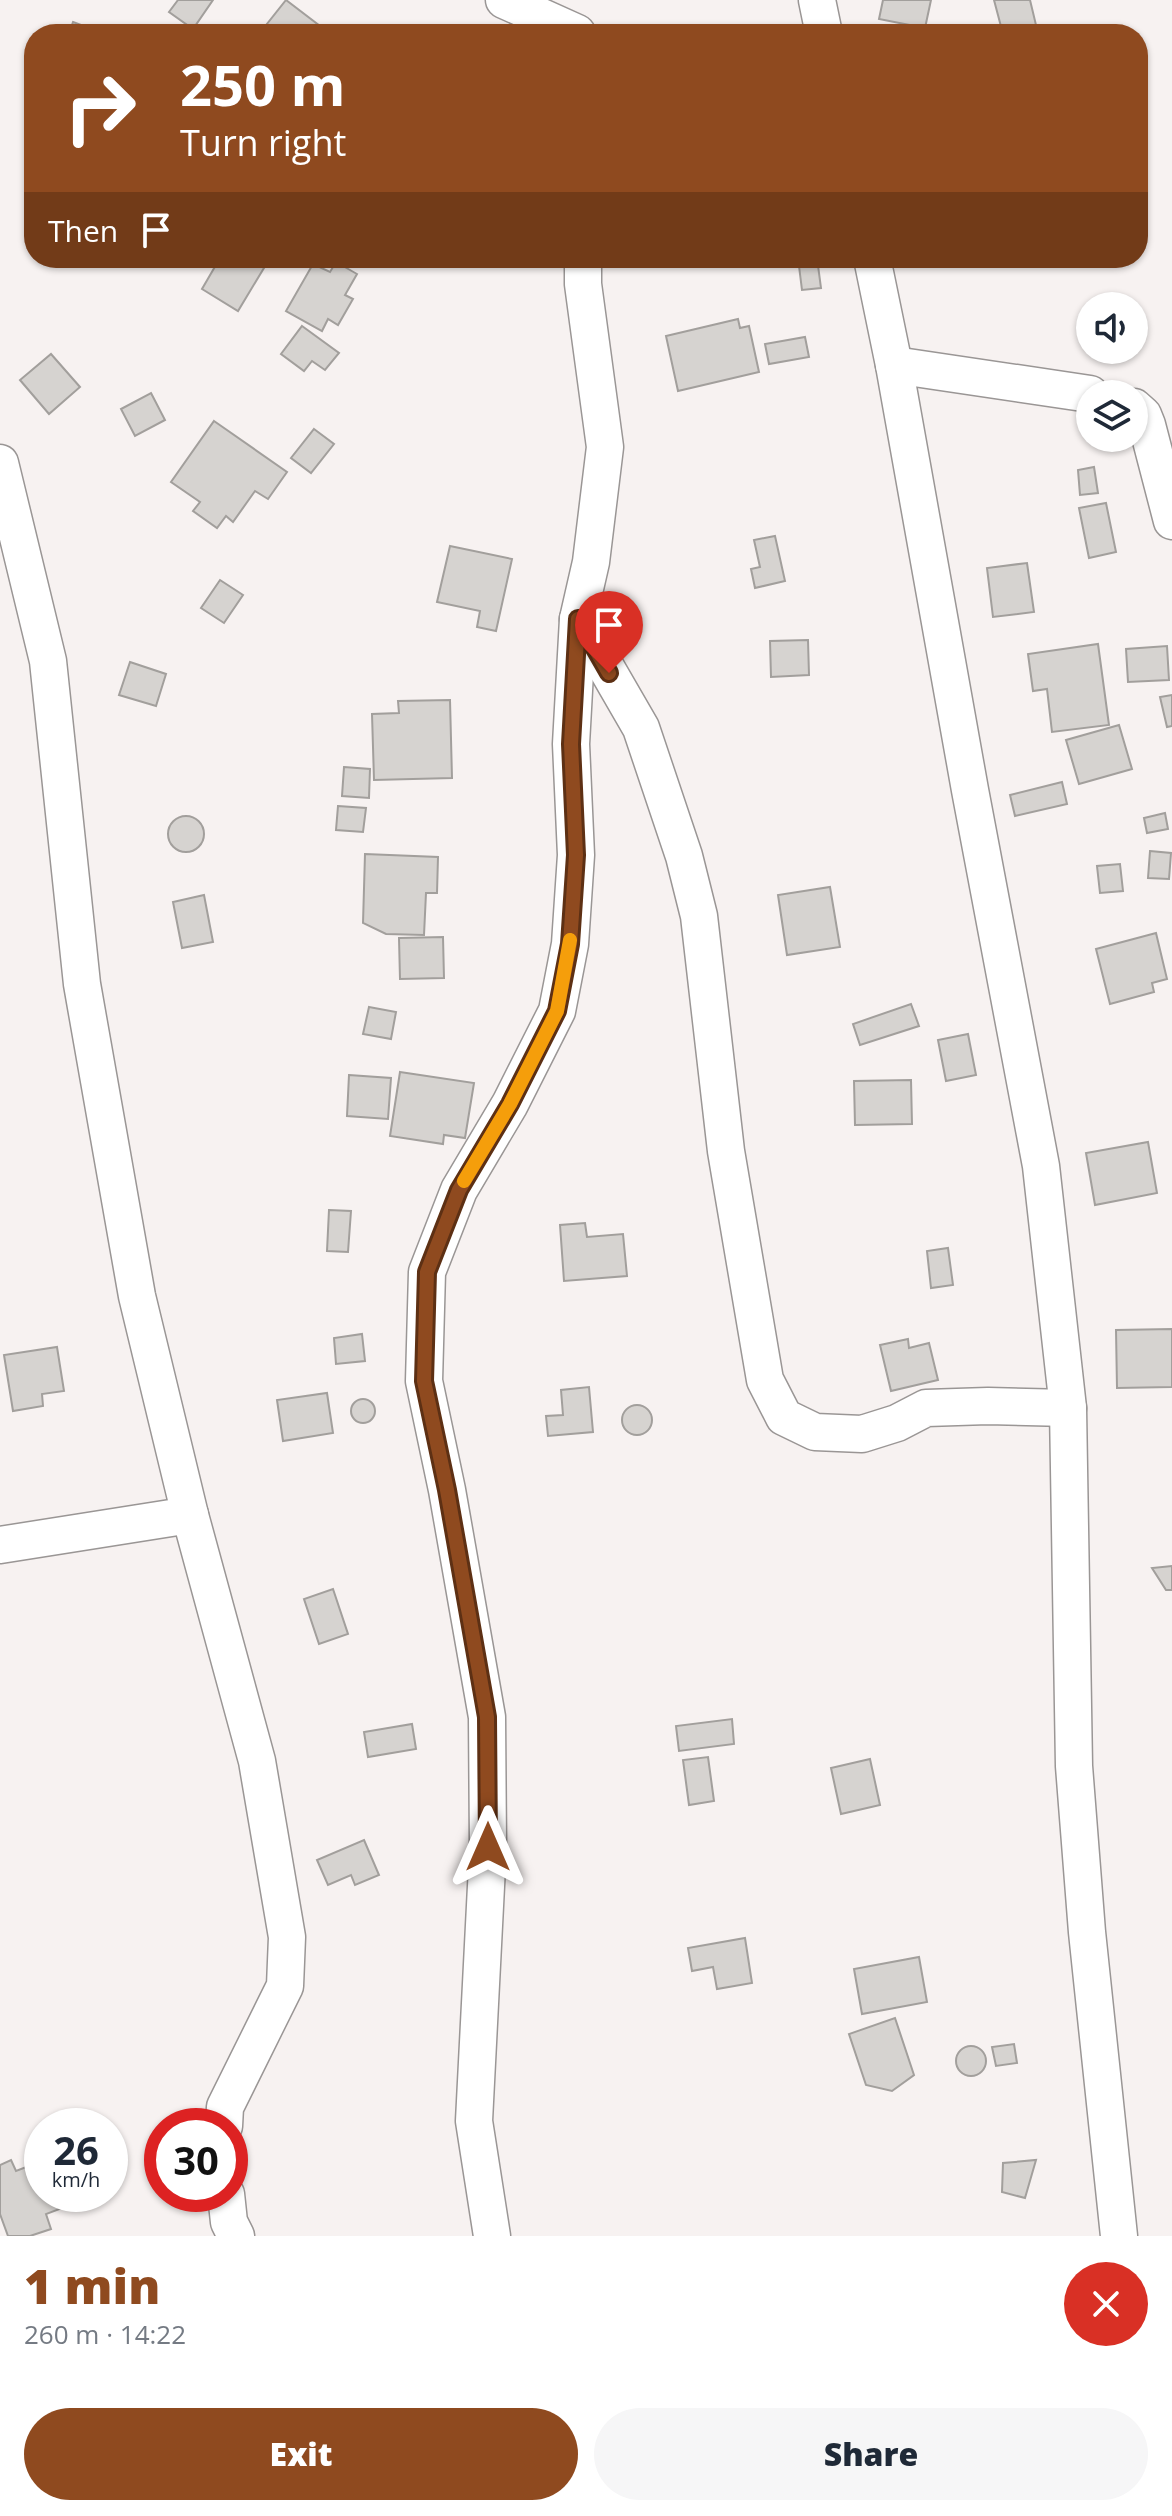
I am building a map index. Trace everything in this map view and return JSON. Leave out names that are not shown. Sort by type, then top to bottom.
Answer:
[{"type":"street","points":[[504,0],[556,24]]},
{"type":"street","points":[[572,0],[576,24]]},
{"type":"street","points":[[817,0],[822,24]]},
{"type":"street","points":[[492,2236],[474,2121],[488,1847],[487,1717],[447,1490],[424,1381],[427,1272],[459,1190],[510,1104],[557,1011],[570,944],[576,855],[571,744],[578,619],[591,562],[605,447],[583,268]]},
{"type":"street","points":[[874,268],[1041,1166],[1068,1408],[1074,1766],[1087,1932],[1119,2236]]},
{"type":"street","points":[[894,365],[1076,392]]},
{"type":"street","points":[[1148,429],[1172,521]]},
{"type":"street","points":[[0,463],[48,661],[82,984],[137,1296],[190,1515],[257,1761],[287,1937],[285,1986],[225,2108]]},
{"type":"street","points":[[578,619],[641,728],[684,856],[699,916],[726,1151],[765,1380],[784,1417],[815,1432],[862,1434],[897,1423],[926,1408],[1068,1408]]},
{"type":"street","points":[[0,1545],[190,1515]]},
{"type":"street","points":[[228,2212],[236,2236]]},
{"type":"building","points":[[178,0],[213,0],[196,24],[186,24],[169,12]]},
{"type":"building","points":[[286,0],[317,24],[267,24]]},
{"type":"building","points":[[883,0],[931,0],[926,24],[879,19]]},
{"type":"building","points":[[994,0],[1030,0],[1036,24],[1000,24]]},
{"type":"building","points":[[214,268],[264,268],[238,311],[202,289]]},
{"type":"building","points":[[311,268],[330,272],[332,268],[346,268],[357,274],[345,295],[353,299],[338,325],[328,319],[322,331],[286,311]]},
{"type":"building","points":[[799,268],[818,268],[821,288],[802,290]]},
{"type":"building","points":[[738,319],[740,328],[749,326],[759,372],[678,391],[666,336]]},
{"type":"building","points":[[302,326],[339,353],[325,370],[312,361],[304,371],[281,354]]},
{"type":"building","points":[[805,337],[809,357],[769,364],[765,344]]},
{"type":"building","points":[[51,354],[80,387],[49,414],[20,380]]},
{"type":"building","points":[[151,393],[165,420],[135,436],[121,409]]},
{"type":"building","points":[[214,421],[287,472],[268,499],[255,491],[233,522],[226,516],[217,528],[193,511],[200,502],[171,482]]},
{"type":"building","points":[[314,429],[334,444],[311,473],[291,458]]},
{"type":"building","points":[[1094,467],[1098,493],[1080,495],[1078,470]]},
{"type":"building","points":[[1106,503],[1116,552],[1089,558],[1079,508]]},
{"type":"building","points":[[775,536],[785,581],[755,588],[751,569],[760,567],[754,540]]},
{"type":"building","points":[[450,546],[512,559],[496,631],[477,627],[480,611],[437,602]]},
{"type":"building","points":[[1027,563],[1034,612],[993,617],[987,568]]},
{"type":"building","points":[[220,580],[243,595],[224,623],[201,608]]},
{"type":"building","points":[[808,640],[809,675],[771,677],[770,641]]},
{"type":"building","points":[[1098,644],[1109,725],[1052,732],[1047,689],[1033,691],[1028,654]]},
{"type":"building","points":[[1167,646],[1169,680],[1128,682],[1126,649]]},
{"type":"building","points":[[130,662],[166,674],[156,706],[119,695]]},
{"type":"building","points":[[1172,695],[1172,726],[1167,727],[1160,697]]},
{"type":"building","points":[[450,700],[452,778],[374,780],[372,714],[399,713],[398,701]]},
{"type":"building","points":[[1119,725],[1132,769],[1079,784],[1066,740]]},
{"type":"building","points":[[344,767],[370,769],[369,798],[342,796]]},
{"type":"building","points":[[1062,782],[1067,804],[1015,816],[1010,795]]},
{"type":"building","points":[[338,806],[366,808],[363,832],[336,830]]},
{"type":"building","points":[[1165,813],[1168,829],[1147,833],[1144,818]]},
{"type":"building","points":[[186,816],[199,821],[204,834],[199,847],[186,852],[173,847],[168,834],[173,821]]},
{"type":"building","points":[[1150,851],[1171,853],[1169,879],[1148,878]]},
{"type":"building","points":[[365,854],[438,857],[437,893],[426,893],[424,935],[386,934],[363,923]]},
{"type":"building","points":[[1120,864],[1123,891],[1100,893],[1097,866]]},
{"type":"building","points":[[830,887],[840,947],[787,955],[778,895]]},
{"type":"building","points":[[204,895],[213,942],[182,948],[173,902]]},
{"type":"building","points":[[1156,933],[1167,979],[1152,983],[1154,992],[1110,1004],[1096,949]]},
{"type":"building","points":[[443,937],[444,978],[400,979],[399,938]]},
{"type":"building","points":[[911,1004],[919,1026],[860,1045],[853,1024]]},
{"type":"building","points":[[369,1007],[396,1012],[391,1039],[363,1034]]},
{"type":"building","points":[[968,1034],[976,1075],[946,1081],[938,1040]]},
{"type":"building","points":[[400,1072],[474,1083],[465,1138],[444,1135],[443,1144],[390,1136]]},
{"type":"building","points":[[349,1075],[391,1078],[388,1119],[347,1116]]},
{"type":"building","points":[[911,1080],[912,1124],[855,1125],[854,1081]]},
{"type":"building","points":[[1148,1142],[1157,1193],[1095,1205],[1086,1153]]},
{"type":"building","points":[[329,1210],[351,1211],[348,1252],[327,1251]]},
{"type":"building","points":[[585,1223],[587,1237],[623,1234],[627,1276],[564,1281],[560,1225]]},
{"type":"building","points":[[948,1248],[953,1285],[931,1288],[927,1251]]},
{"type":"building","points":[[1172,1329],[1172,1387],[1117,1388],[1116,1330]]},
{"type":"building","points":[[362,1334],[365,1361],[336,1364],[334,1338]]},
{"type":"building","points":[[908,1339],[909,1348],[929,1343],[938,1380],[891,1391],[880,1345]]},
{"type":"building","points":[[57,1347],[64,1391],[42,1394],[43,1406],[13,1411],[4,1355]]},
{"type":"building","points":[[589,1387],[593,1432],[548,1436],[546,1416],[563,1415],[561,1390]]},
{"type":"building","points":[[327,1393],[333,1433],[283,1441],[277,1400]]},
{"type":"building","points":[[363,1399],[372,1402],[375,1411],[372,1420],[363,1423],[354,1420],[351,1411],[354,1402]]},
{"type":"building","points":[[637,1405],[648,1409],[652,1420],[648,1431],[637,1435],[626,1431],[622,1420],[626,1409]]},
{"type":"building","points":[[1172,1566],[1172,1590],[1166,1590],[1152,1568]]},
{"type":"building","points":[[333,1589],[348,1634],[319,1644],[304,1599]]},
{"type":"building","points":[[732,1719],[734,1744],[679,1751],[676,1726]]},
{"type":"building","points":[[412,1724],[416,1749],[368,1757],[364,1732]]},
{"type":"building","points":[[708,1757],[714,1801],[689,1805],[683,1760]]},
{"type":"building","points":[[870,1759],[880,1805],[841,1814],[831,1768]]},
{"type":"building","points":[[364,1840],[379,1875],[355,1885],[351,1875],[328,1885],[317,1860]]},
{"type":"building","points":[[745,1938],[752,1983],[717,1989],[713,1967],[692,1971],[688,1948]]},
{"type":"building","points":[[919,1957],[927,2002],[862,2014],[854,1969]]},
{"type":"building","points":[[895,2018],[914,2075],[892,2091],[866,2085],[849,2034]]},
{"type":"building","points":[[1014,2044],[1017,2063],[996,2066],[992,2047]]},
{"type":"building","points":[[971,2046],[981,2051],[986,2061],[981,2071],[971,2076],[961,2071],[956,2061],[961,2051]]},
{"type":"building","points":[[11,2160],[16,2171],[24,2168],[24,2212],[51,2212],[46,2214],[51,2229],[30,2236],[8,2236],[0,2214],[0,2165]]},
{"type":"building","points":[[1036,2160],[1025,2198],[1002,2192],[1003,2163]]},
{"type":"slow traffic","points":[[464,1181],[510,1104],[557,1011],[570,940]]},
{"type":"route","points":[[488,1847],[487,1717],[447,1490],[424,1381],[427,1272],[459,1190],[510,1104],[557,1011],[570,944],[576,855],[571,744],[578,619],[609,673]]}]
